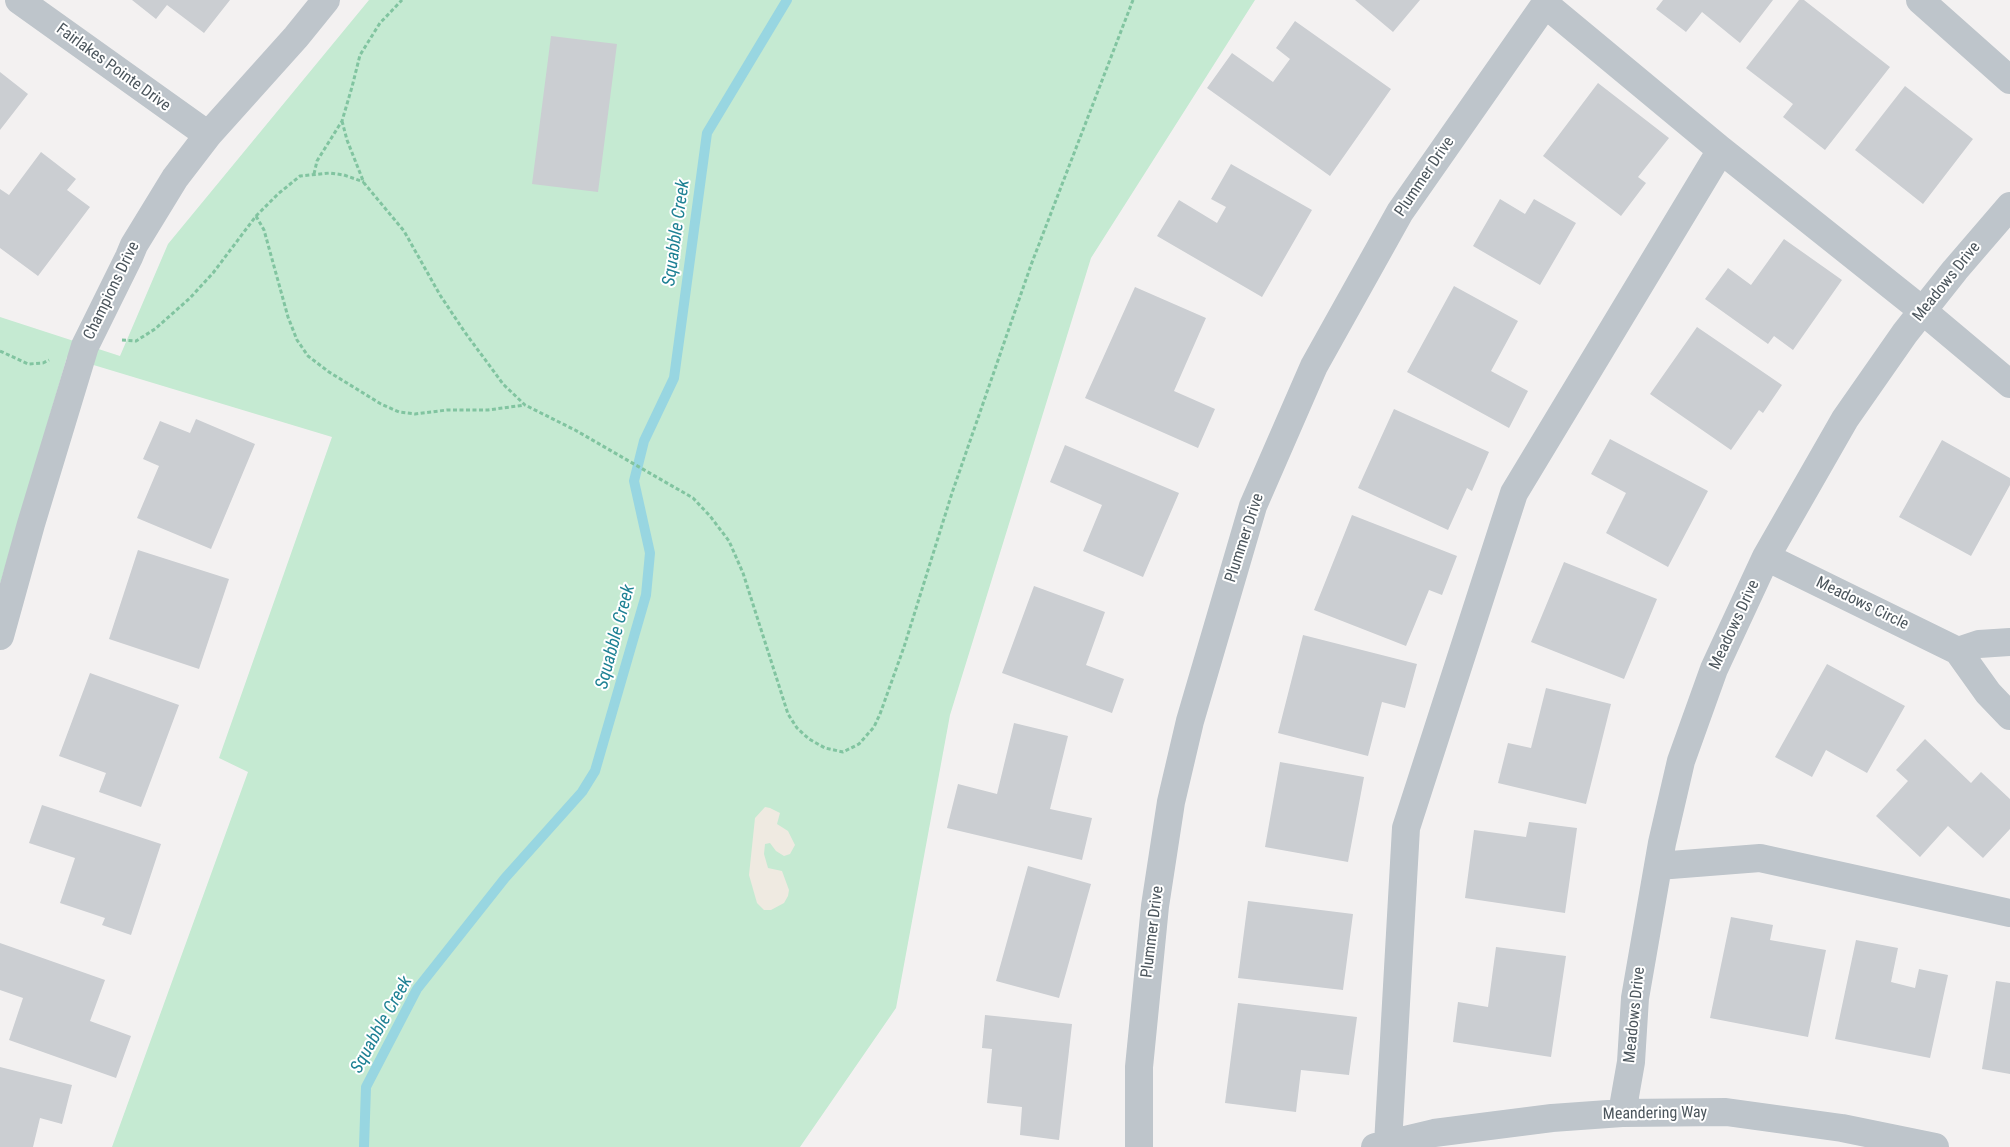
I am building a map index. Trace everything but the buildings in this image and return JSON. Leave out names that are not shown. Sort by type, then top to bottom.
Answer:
[{"type":"street","name":"Fairlakes Pointe Drive","points":[[19,0],[208,135]]},
{"type":"street","name":"Champions Drive","points":[[0,636],[31,524],[88,340],[134,245],[175,178],[208,135],[296,38],[326,0]]},
{"type":"street","points":[[1920,0],[2010,80]]},
{"type":"street","points":[[1547,2],[1721,150],[1923,311],[2010,384]]},
{"type":"street","name":"Plummer Drive","points":[[1139,1147],[1139,1067],[1155,906],[1171,802],[1190,721],[1253,506],[1314,366],[1400,212],[1547,2]]},
{"type":"street","points":[[1381,1146],[1406,828],[1514,493],[1721,150]]},
{"type":"street","name":"Meadows Drive","points":[[1622,1113],[1631,1062],[1635,998],[1658,866],[1681,761],[1714,669],[1766,557],[1846,420],[1923,311],[1955,270],[2010,206]]},
{"type":"street","name":"Meadows Circle","points":[[1766,557],[1958,652],[1988,693],[2010,716]]},
{"type":"street","points":[[1958,652],[1978,644],[2010,642]]},
{"type":"street","points":[[1658,866],[1760,858],[2010,913]]},
{"type":"street","name":"Meandering Way","points":[[1381,1146],[1434,1133],[1552,1118],[1622,1113],[1726,1112],[1842,1128],[1935,1147]]},
{"type":"path","points":[[314,174],[317,161],[342,121],[360,55],[380,23],[402,0]]},
{"type":"path","points":[[342,121],[347,140],[364,182],[404,231],[440,295],[503,384],[525,405],[574,430],[693,498],[710,516],[729,541],[743,573],[752,607],[765,638],[788,714],[797,728],[809,739],[825,748],[843,752],[859,744],[874,727],[880,714],[904,647],[952,493],[1031,265],[1133,0]]},
{"type":"path","points":[[0,352],[28,364],[44,363],[88,340],[136,340],[155,330],[196,292],[256,216],[300,176],[314,174],[344,175],[364,182]]},
{"type":"path","points":[[256,216],[264,230],[288,317],[297,340],[308,356],[329,372],[381,404],[399,412],[415,414],[447,410],[488,410],[525,405]]},
{"type":"green space","points":[[369,0],[1255,0],[1091,258],[950,715],[896,1008],[800,1147],[112,1147],[248,772],[219,758],[332,437],[67,357],[0,584],[0,317],[120,356],[168,244]]},
{"type":"sand","points":[[765,807],[780,813],[777,824],[788,831],[795,845],[790,854],[784,856],[776,851],[770,843],[765,844],[764,854],[768,868],[782,871],[789,890],[784,903],[771,910],[764,910],[757,903],[749,875],[755,818]]},
{"type":"waterway","name":"Squabble Creek","points":[[364,1147],[366,1087],[417,989],[505,878],[582,792],[595,771],[646,595],[650,553],[634,481],[644,441],[674,378],[707,133],[787,0]]}]
